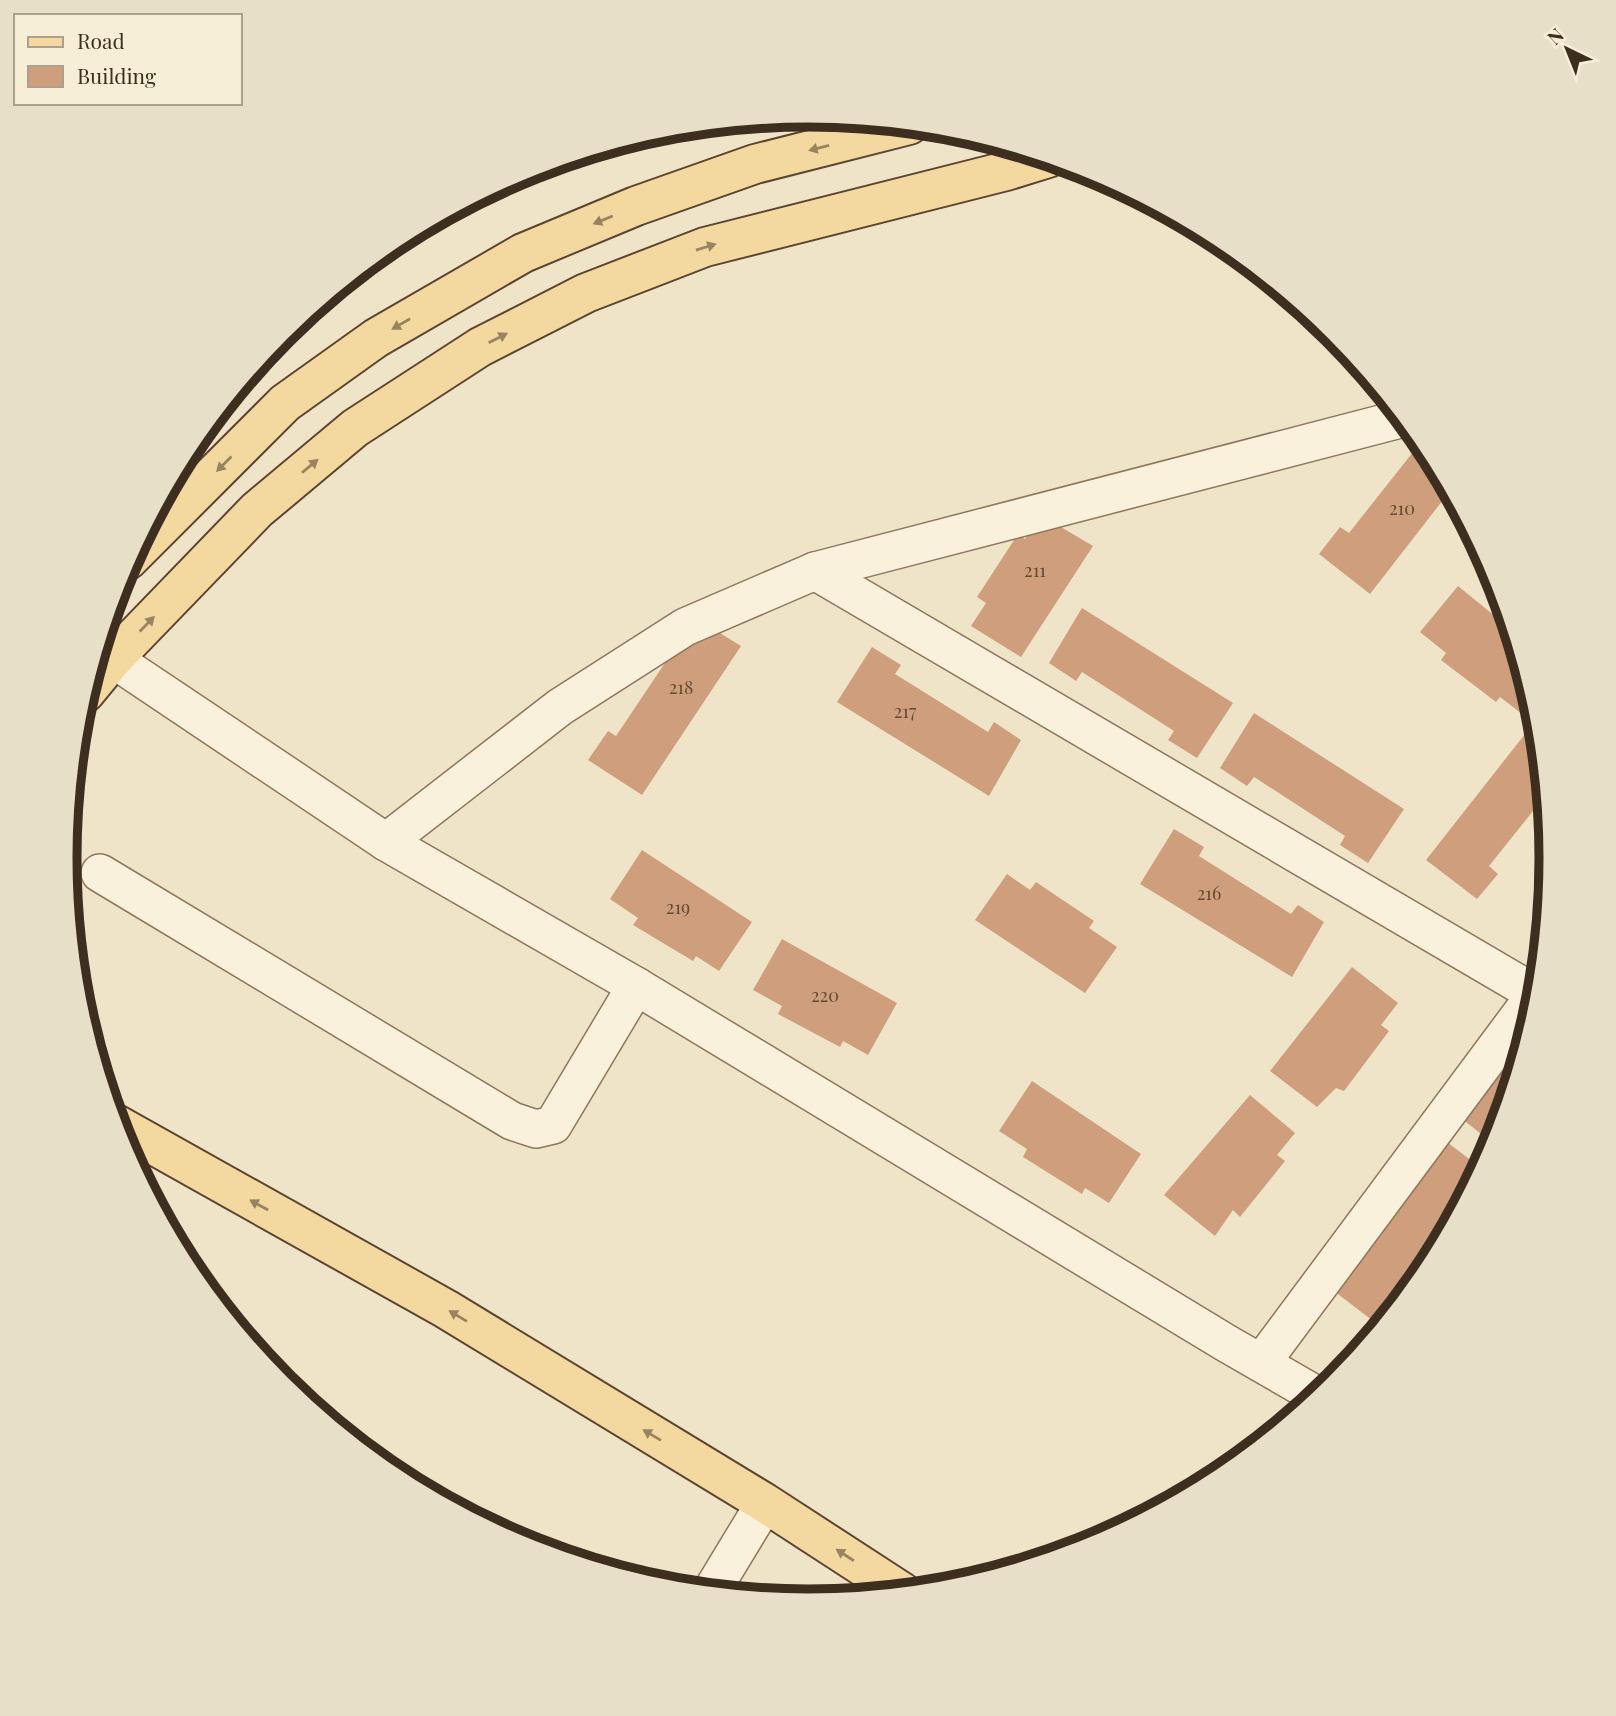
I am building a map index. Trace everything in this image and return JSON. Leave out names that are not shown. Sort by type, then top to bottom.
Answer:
[{"type":"main road","points":[[151,537],[285,403],[376,338],[523,253],[636,206],[755,164],[884,131]]},
{"type":"main road","points":[[101,674],[257,510],[355,428],[480,347],[586,293],[705,247],[1031,162]]},
{"type":"main road","points":[[131,1132],[446,1309],[765,1503],[890,1584]]},
{"type":"street","points":[[386,842],[560,707],[685,627],[816,571],[1394,421]]},
{"type":"street","points":[[816,571],[1527,987]]},
{"type":"street","points":[[113,659],[386,842],[636,986],[1309,1390]]},
{"type":"street","points":[[100,873],[512,1121],[536,1129],[553,1125],[636,986]]},
{"type":"street","points":[[1262,1362],[1522,1013]]},
{"type":"street","points":[[716,1583],[765,1503]]},
{"type":"building","points":[[1415,450],[1444,498],[1370,594],[1319,554],[1340,527],[1349,533]]},
{"type":"building","points":[[1039,514],[1093,546],[1021,657],[971,626],[986,603],[977,597],[1018,534],[1025,539]]},
{"type":"building","points":[[1458,586],[1498,619],[1524,711],[1522,714],[1500,697],[1496,702],[1441,660],[1446,653],[1420,632]]},
{"type":"building","points":[[1082,608],[1233,703],[1197,758],[1168,740],[1174,731],[1082,672],[1076,681],[1049,663]]},
{"type":"building","points":[[686,612],[741,646],[642,795],[588,760],[608,731],[616,736],[677,645]]},
{"type":"building","points":[[872,647],[901,665],[895,674],[988,732],[994,722],[1021,740],[989,796],[837,702]]},
{"type":"building","points":[[1254,713],[1404,809],[1368,863],[1340,845],[1345,836],[1254,777],[1247,786],[1220,768]]},
{"type":"building","points":[[1528,731],[1537,806],[1489,866],[1498,874],[1477,899],[1426,860]]},
{"type":"building","points":[[1174,829],[1204,847],[1199,856],[1291,914],[1298,905],[1324,922],[1292,977],[1140,884]]},
{"type":"building","points":[[642,850],[752,922],[719,971],[696,956],[693,961],[633,925],[638,918],[610,899]]},
{"type":"building","points":[[1007,874],[1030,890],[1036,882],[1094,921],[1089,928],[1117,947],[1085,993],[975,920]]},
{"type":"building","points":[[782,939],[897,1003],[868,1055],[843,1041],[840,1047],[778,1014],[782,1006],[753,990]]},
{"type":"building","points":[[1352,967],[1398,1003],[1381,1025],[1389,1031],[1344,1091],[1336,1088],[1317,1107],[1270,1071]]},
{"type":"building","points":[[1512,1053],[1484,1136],[1462,1119]]},
{"type":"building","points":[[1032,1081],[1141,1154],[1109,1203],[1085,1188],[1082,1194],[1023,1157],[1027,1149],[999,1131]]},
{"type":"building","points":[[1250,1095],[1295,1133],[1277,1155],[1285,1161],[1240,1217],[1233,1210],[1215,1236],[1164,1195]]},
{"type":"building","points":[[1443,1139],[1473,1162],[1441,1224],[1416,1264],[1373,1321],[1330,1288]]}]
